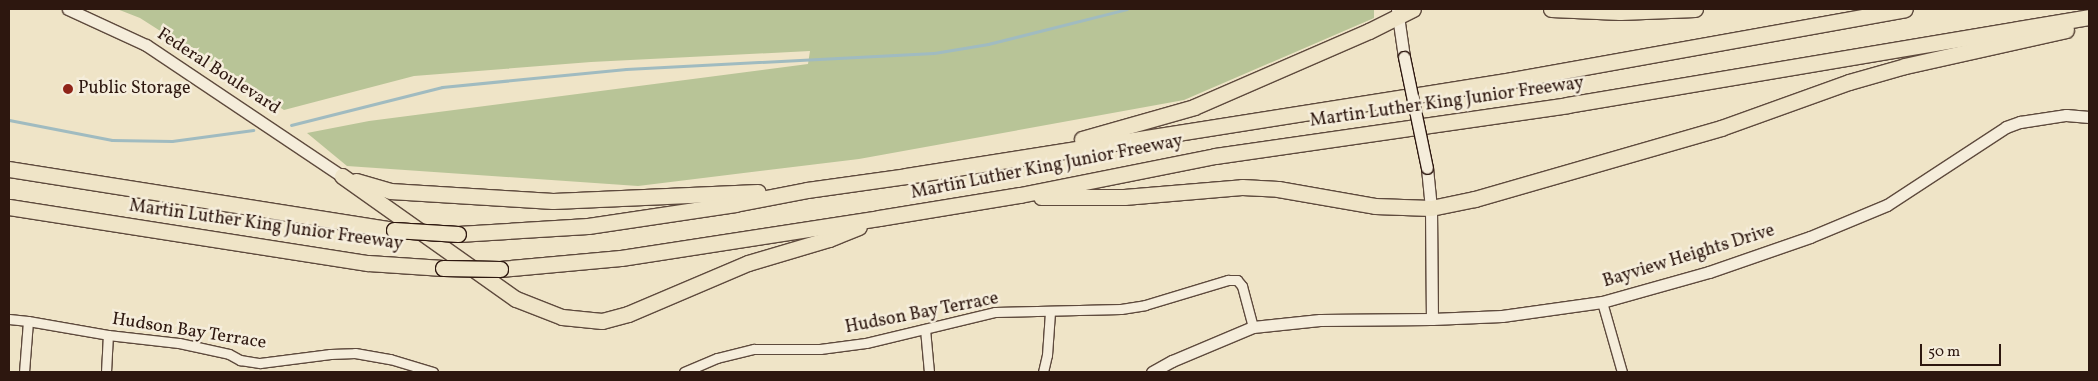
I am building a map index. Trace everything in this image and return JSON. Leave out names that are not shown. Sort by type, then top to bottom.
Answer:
[{"type":"highway","points":[[1016,157],[1194,107],[1368,31],[1397,12],[1413,9]]},
{"type":"highway","points":[[1552,9],[1620,12],[1695,9]]},
{"type":"highway","name":"Martin Luther King Junior Freeway","points":[[9,168],[394,230],[458,234],[588,226],[1512,80],[1905,9]]},
{"type":"highway","name":"Martin Luther King Junior Freeway","points":[[9,207],[368,263],[443,268],[500,269],[621,258],[1020,195],[1215,156],[1566,105],[2089,17]]},
{"type":"highway","points":[[1020,195],[1073,198],[1124,197],[1242,187],[1278,189],[1374,206],[1431,208],[1475,198],[1721,128],[1849,82],[1886,71],[2089,25]]},
{"type":"highway","points":[[342,176],[390,191],[553,201],[807,190]]},
{"type":"highway","points":[[342,176],[516,299],[562,317],[602,320],[628,314],[748,263],[829,239],[878,218]]},
{"type":"main road","name":"Federal Boulevard","points":[[68,9],[143,44],[342,176]]},
{"type":"main road","points":[[1397,12],[1427,168],[1431,208],[1432,319]]},
{"type":"main road","name":"Bayview Heights Drive","points":[[1152,372],[1172,361],[1253,327],[1320,320],[1502,316],[1602,302],[1709,272],[1810,237],[1887,205],[2006,126],[2066,115],[2089,117]]},
{"type":"street","name":"Hudson Bay Terrace","points":[[684,372],[717,358],[754,350],[820,349],[866,343],[995,312],[1121,309],[1145,305],[1228,280],[1237,280],[1242,286],[1253,327]]},
{"type":"street","points":[[1602,302],[1622,372]]},
{"type":"street","points":[[1043,372],[1047,356],[1050,312]]},
{"type":"street","name":"Hudson Bay Terrace","points":[[9,319],[28,320],[108,335],[179,342],[229,354],[240,360],[260,363],[330,354],[354,353],[390,359],[433,372]]},
{"type":"street","points":[[24,372],[28,320]]},
{"type":"street","points":[[925,329],[929,372]]},
{"type":"street","points":[[106,372],[108,335]]},
{"type":"green space","points":[[117,9],[1374,9],[1374,18],[1184,100],[859,159],[638,186],[347,166],[307,133],[369,121],[808,64],[810,51],[591,62],[414,76],[284,110],[140,18]]},
{"type":"waterway","points":[[291,125],[442,87],[626,69],[934,53],[988,44],[1127,9]]},
{"type":"waterway","points":[[9,120],[112,140],[172,141],[253,130]]},
{"type":"place","name":"Public Storage","points":[[68,89]]}]
